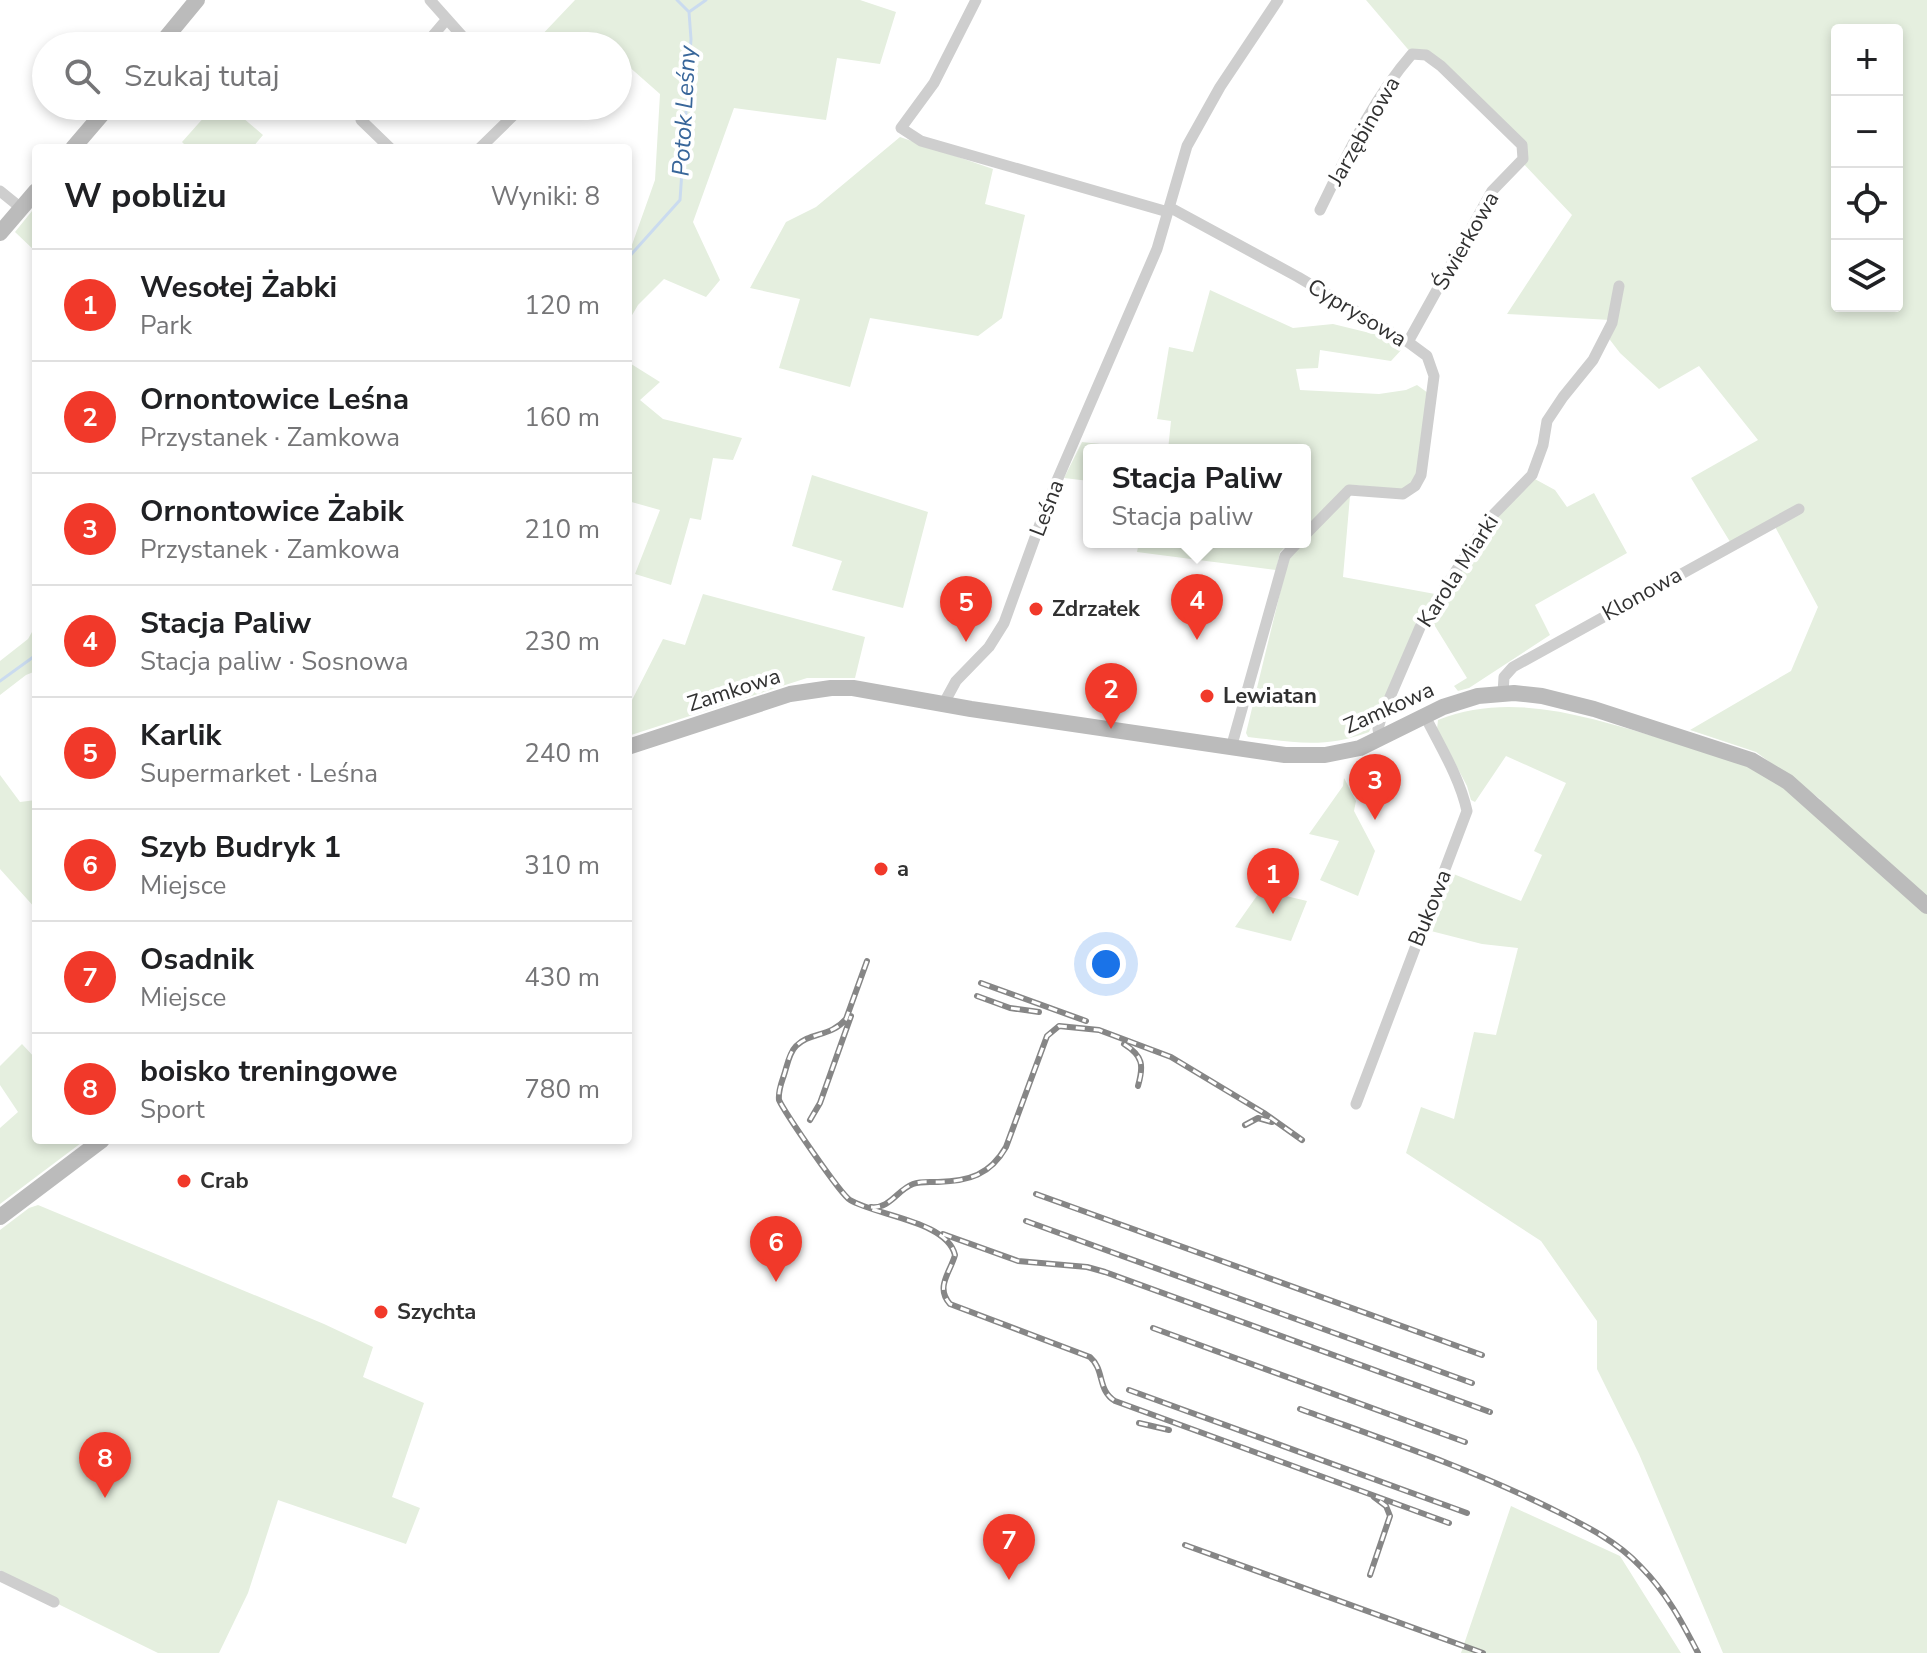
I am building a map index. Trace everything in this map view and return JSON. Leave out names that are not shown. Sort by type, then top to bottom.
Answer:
[{"type":"street","points":[[171,32],[197,0]]},
{"type":"street","points":[[430,0],[459,32]]},
{"type":"street","points":[[976,0],[934,83],[901,128],[921,141],[1169,210]]},
{"type":"street","name":"Leśna","points":[[944,703],[956,681],[989,647],[1004,623],[1049,499],[1157,249],[1187,146],[1203,115],[1278,0]]},
{"type":"street","points":[[436,32],[447,19]]},
{"type":"street","name":"Jarzębinowa","points":[[1320,210],[1358,134],[1393,77],[1412,54]]},
{"type":"street","name":"Świerkowa","points":[[1408,342],[1492,191],[1523,159],[1522,145],[1441,66],[1426,55],[1412,54]]},
{"type":"street","points":[[76,144],[97,120]]},
{"type":"street","points":[[361,120],[386,144]]},
{"type":"street","points":[[484,144],[509,120]]},
{"type":"street","points":[[0,191],[21,208]]},
{"type":"street","points":[[0,233],[32,196]]},
{"type":"street","name":"Cyprysowa","points":[[1169,210],[1298,277],[1427,356],[1434,376],[1421,475],[1415,486],[1403,494],[1349,490],[1311,529]]},
{"type":"street","name":"Karola Miarki","points":[[1380,740],[1381,718],[1421,625],[1490,518],[1532,475],[1543,445],[1547,421],[1593,360],[1612,323],[1619,286]]},
{"type":"street","name":"Klonowa","points":[[1503,693],[1504,677],[1513,667],[1799,509]]},
{"type":"street","points":[[1231,748],[1285,556],[1292,548]]},
{"type":"street","name":"Zamkowa","points":[[632,746],[790,694],[815,689],[853,688],[1231,748],[1316,756],[1344,753],[1380,740],[1459,701],[1503,693],[1527,693],[1594,709],[1751,760],[1788,782],[1927,906]]},
{"type":"street","name":"Bukowa","points":[[1356,1104],[1467,811],[1425,716]]},
{"type":"street","points":[[0,1217],[97,1144]]},
{"type":"street","points":[[0,1576],[54,1602]]},
{"type":"green space","points":[[575,0],[860,0],[896,12],[880,64],[837,58],[826,120],[734,108],[693,222],[720,280],[706,297],[664,279],[632,315],[632,245],[655,180],[660,94],[632,69],[632,32],[545,32]]},
{"type":"green space","points":[[1366,0],[1927,0],[1927,1653],[1723,1653],[1639,1454],[1597,1369],[1597,1321],[1541,1241],[1406,1153],[1421,1107],[1454,1119],[1474,1032],[1496,1035],[1518,948],[1482,944],[1427,930],[1451,873],[1521,901],[1542,855],[1534,851],[1566,783],[1506,756],[1475,802],[1471,800],[1467,786],[1437,729],[1438,720],[1466,711],[1523,707],[1608,723],[1746,764],[1778,782],[1825,821],[1820,799],[1756,752],[1690,730],[1791,671],[1818,607],[1773,523],[1732,545],[1691,478],[1758,440],[1699,366],[1659,389],[1620,353],[1607,336],[1610,320],[1507,314],[1572,215],[1521,161],[1522,145],[1441,66],[1412,54]]},
{"type":"green space","points":[[202,120],[245,120],[263,135],[255,144],[182,142]]},
{"type":"green space","points":[[900,137],[993,169],[985,204],[1025,215],[1002,318],[978,336],[870,318],[850,387],[779,368],[800,299],[750,288],[786,222],[816,207]]},
{"type":"green space","points":[[32,211],[32,248],[15,232]]},
{"type":"green space","points":[[1210,290],[1293,328],[1333,324],[1378,335],[1403,348],[1391,361],[1320,350],[1318,368],[1296,369],[1300,390],[1379,394],[1417,385],[1428,393],[1418,469],[1412,483],[1402,490],[1354,485],[1311,523],[1311,444],[1169,444],[1171,421],[1157,419],[1169,347],[1193,352]]},
{"type":"green space","points":[[632,364],[660,382],[640,400],[663,419],[742,438],[733,460],[713,458],[701,520],[690,518],[671,585],[635,574],[660,510],[632,502]]},
{"type":"green space","points":[[1082,442],[1100,444],[1083,444],[1083,480],[1064,478]]},
{"type":"green space","points":[[812,475],[928,512],[903,608],[832,590],[842,561],[792,546]]},
{"type":"green space","points":[[1533,478],[1555,490],[1567,507],[1594,493],[1627,553],[1535,605],[1550,635],[1469,688],[1458,691],[1454,686],[1467,678],[1430,618],[1496,515]]},
{"type":"green space","points":[[1350,496],[1343,577],[1435,594],[1415,624],[1415,631],[1369,732],[1323,742],[1248,737],[1246,733],[1289,556],[1297,548],[1311,548],[1311,534]]},
{"type":"green space","points":[[1138,548],[1284,548],[1276,570],[1137,552]]},
{"type":"green space","points":[[703,594],[865,637],[855,678],[807,678],[632,735],[632,700],[663,639],[685,645]]},
{"type":"green space","points":[[32,632],[32,673],[0,695],[0,661],[28,639]]},
{"type":"green space","points":[[0,775],[20,802],[32,800],[32,905],[0,869]]},
{"type":"green space","points":[[1344,778],[1356,801],[1354,811],[1375,851],[1358,896],[1320,880],[1339,841],[1309,834],[1343,786]]},
{"type":"green space","points":[[1261,890],[1307,901],[1291,941],[1235,927]]},
{"type":"green space","points":[[22,1044],[32,1055],[32,1144],[80,1144],[0,1204],[0,1128],[18,1112],[0,1085],[0,1066]]},
{"type":"green space","points":[[38,1205],[373,1347],[363,1377],[424,1403],[392,1497],[420,1508],[406,1544],[278,1500],[248,1593],[219,1653],[158,1653],[54,1602],[0,1570],[0,1230],[29,1208]]},
{"type":"green space","points":[[1511,1506],[1620,1556],[1681,1653],[1461,1653]]},
{"type":"waterway","points":[[677,0],[688,11]]},
{"type":"waterway","name":"Potok Leśny","points":[[632,254],[680,200],[691,39],[689,12],[706,0]]},
{"type":"waterway","name":"Potok Leśny","points":[[0,681],[32,658]]},
{"type":"railway","points":[[867,961],[846,1019],[834,1029],[808,1038],[794,1049],[788,1060],[779,1100],[813,1153],[850,1200],[925,1227],[949,1244],[955,1255],[944,1286],[950,1304],[1090,1357],[1098,1368],[1106,1391],[1115,1401],[1449,1523]]},
{"type":"railway","points":[[981,983],[1086,1021]]},
{"type":"railway","points":[[977,996],[1010,1008],[1039,1012]]},
{"type":"railway","points":[[810,1120],[820,1103],[851,1016]]},
{"type":"railway","points":[[871,1207],[883,1205],[913,1184],[969,1178],[993,1164],[1006,1147],[1047,1036],[1059,1026],[1099,1030],[1171,1057],[1264,1113],[1302,1140]]},
{"type":"railway","points":[[1124,1044],[1140,1062],[1138,1086]]},
{"type":"railway","points":[[1245,1125],[1258,1118],[1272,1122]]},
{"type":"railway","points":[[1036,1194],[1482,1355]]},
{"type":"railway","points":[[1026,1221],[1472,1383]]},
{"type":"railway","points":[[943,1234],[1018,1261],[1087,1267],[1105,1272],[1490,1412]]},
{"type":"railway","points":[[1153,1328],[1465,1442]]},
{"type":"railway","points":[[1129,1390],[1467,1513]]},
{"type":"railway","points":[[1300,1409],[1489,1480],[1598,1533],[1631,1557],[1650,1577],[1673,1608],[1698,1653]]},
{"type":"railway","points":[[1139,1423],[1169,1430]]},
{"type":"railway","points":[[1370,1575],[1390,1516],[1386,1506],[1374,1497]]},
{"type":"railway","points":[[1185,1545],[1483,1653]]},
{"type":"place","name":"Zdrzałek","points":[[1036,609]]},
{"type":"place","name":"Stacja Paliw","points":[[1197,640]]},
{"type":"place","name":"Karlik","points":[[966,642]]},
{"type":"place","name":"Lewiatan","points":[[1207,696]]},
{"type":"place","name":"Ornontowice Leśna","points":[[1111,729]]},
{"type":"place","name":"Ornontowice Żabik","points":[[1375,820]]},
{"type":"place","name":"a","points":[[881,869]]},
{"type":"place","name":"Wesołej Żabki","points":[[1273,914]]},
{"type":"place","name":"Crab","points":[[184,1181]]},
{"type":"place","name":"Szyb Budryk 1","points":[[776,1282]]},
{"type":"place","name":"Szychta","points":[[381,1312]]},
{"type":"place","name":"boisko treningowe","points":[[105,1498]]},
{"type":"place","name":"Osadnik","points":[[1009,1580]]}]
